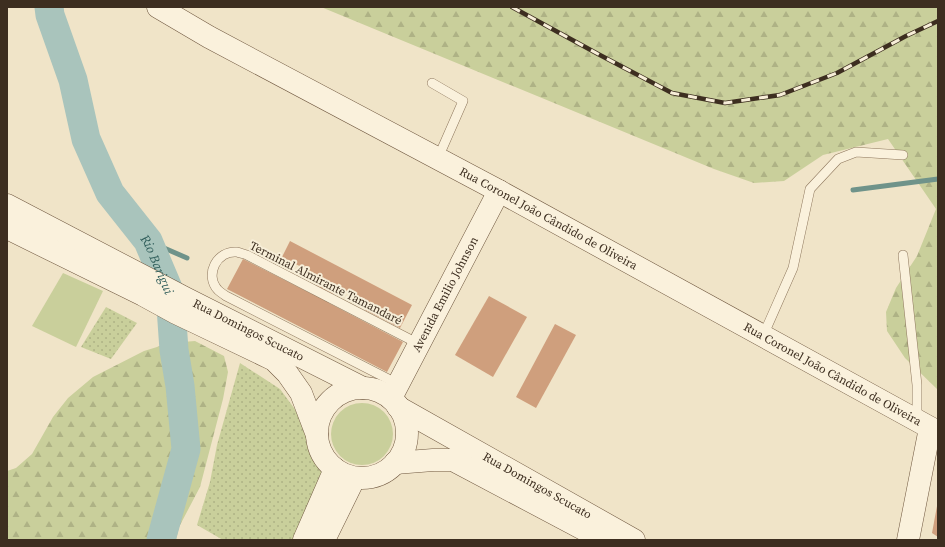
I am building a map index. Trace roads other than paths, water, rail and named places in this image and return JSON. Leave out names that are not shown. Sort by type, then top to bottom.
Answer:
[{"type":"main road","name":"Rua Coronel João Cândido de Oliveira","points":[[158,7],[209,37],[499,190],[928,427]]},
{"type":"main road","name":"Avenida Emilio Johnson","points":[[396,396],[419,344],[499,190]]},
{"type":"main road","name":"Rua Domingos Scucato","points":[[7,205],[274,360],[287,373],[300,393],[316,435]]},
{"type":"main road","name":"Rua Domingos Scucato","points":[[7,228],[145,286]]},
{"type":"main road","name":"Rua Domingos Scucato","points":[[180,305],[363,388]]},
{"type":"main road","points":[[363,388],[377,390],[396,396],[405,420],[406,436],[403,450],[395,463],[387,471],[366,479],[354,479],[335,469],[326,460],[319,448],[316,435],[318,420],[325,407],[335,396],[348,390],[363,388]]},
{"type":"main road","name":"Rua Domingos Scucato","points":[[396,396],[634,540]]},
{"type":"main road","points":[[908,540],[928,427]]},
{"type":"main road","name":"Rua Domingos Scucato","points":[[395,463],[453,460],[604,540]]},
{"type":"main road","points":[[304,540],[335,469]]},
{"type":"main road","points":[[324,540],[354,479]]},
{"type":"lane","points":[[432,84],[463,101],[438,158]]},
{"type":"lane","points":[[763,336],[793,268],[810,189],[838,160],[856,152],[903,155]]},
{"type":"lane","name":"Terminal Almirante Tamandaré","points":[[396,396],[226,296],[218,290],[213,282],[212,273],[215,264],[220,257],[229,253],[238,252],[247,255],[419,344]]},
{"type":"lane","points":[[903,255],[917,385],[928,427]]},
{"type":"waterway","name":"Rio Barigui","points":[[49,7],[50,15],[73,80],[86,139],[110,193],[148,241],[170,293],[174,350],[180,386],[186,449],[161,540]]},
{"type":"waterway","points":[[853,190],[938,179]]},
{"type":"waterway","points":[[148,241],[187,258]]},
{"type":"railway","points":[[512,7],[672,93],[725,103],[780,95],[837,73],[906,36],[938,21]]}]
